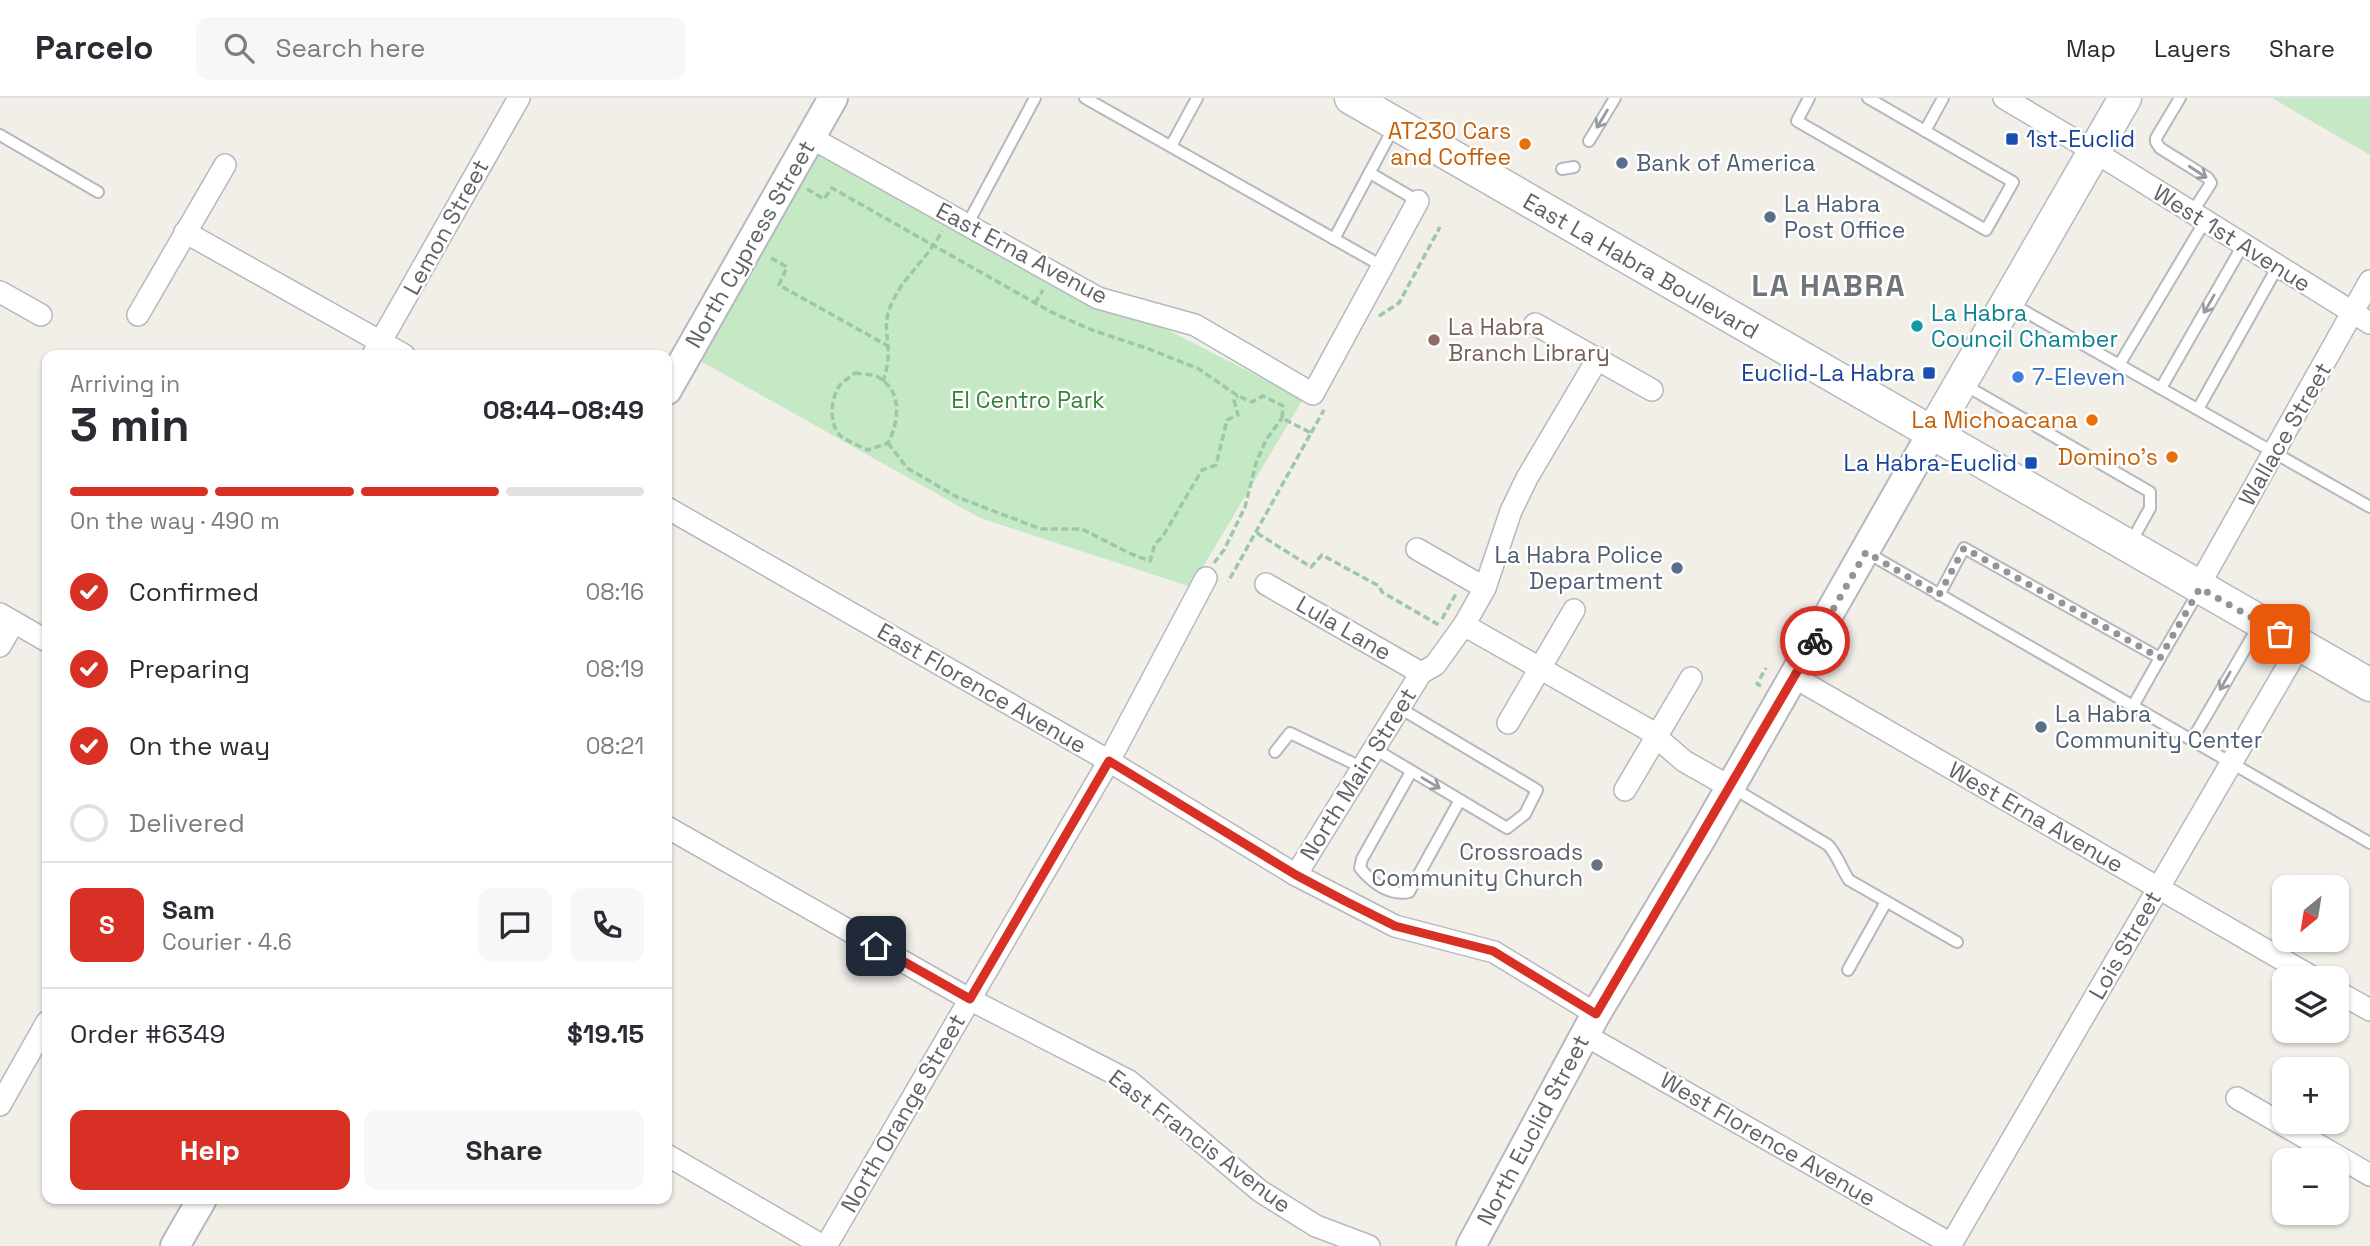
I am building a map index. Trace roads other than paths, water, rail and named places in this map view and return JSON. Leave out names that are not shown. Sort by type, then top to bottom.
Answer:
[{"type":"main road","name":"East La Habra Boulevard","points":[[1351,98],[2370,685]]},
{"type":"main road","points":[[1932,433],[2125,98]]},
{"type":"street","name":"Lemon Street","points":[[377,349],[519,98]]},
{"type":"street","name":"North Cypress Street","points":[[672,381],[833,98]]},
{"type":"street","name":"West 1st Avenue","points":[[2004,98],[2362,318]]},
{"type":"street","name":"East Erna Avenue","points":[[810,137],[1098,298],[1195,325],[1321,398],[1382,266]]},
{"type":"street","points":[[138,314],[225,164]]},
{"type":"street","points":[[1382,266],[1418,201]]},
{"type":"street","points":[[185,232],[377,349]]},
{"type":"street","name":"Wallace Street","points":[[2199,587],[2274,452],[2362,318],[2370,281]]},
{"type":"street","points":[[0,292],[41,315]]},
{"type":"street","points":[[1535,324],[1652,390]]},
{"type":"street","name":"North Main Street","points":[[1296,875],[1398,707],[1421,673],[1435,666],[1464,625],[1476,583],[1527,478],[1598,358]]},
{"type":"street","name":"North Euclid Street","points":[[1471,1246],[1590,1025],[1794,677],[1932,433]]},
{"type":"street","name":"East Florence Avenue","points":[[672,511],[1109,761],[1296,875],[1395,926],[1493,951],[1590,1025]]},
{"type":"street","points":[[1417,549],[1476,583]]},
{"type":"street","name":"North Orange Street","points":[[825,1246],[1109,761],[1209,571]]},
{"type":"street","name":"Lula Lane","points":[[1266,584],[1421,673]]},
{"type":"street","points":[[1508,723],[1574,610]]},
{"type":"street","points":[[0,646],[7,618],[42,638]]},
{"type":"street","points":[[1464,625],[1656,736],[1684,761],[1730,787]]},
{"type":"street","name":"Lois Street","points":[[1951,1245],[2300,645]]},
{"type":"street","name":"West Erna Avenue","points":[[1794,677],[2293,966]]},
{"type":"street","points":[[1625,790],[1691,678]]},
{"type":"street","name":"East Francis Avenue","points":[[672,830],[970,999],[1129,1082],[1260,1191],[1315,1226],[1369,1246]]},
{"type":"street","points":[[2349,998],[2370,1010]]},
{"type":"street","name":"West Florence Avenue","points":[[1590,1025],[1951,1245]]},
{"type":"street","points":[[0,1105],[42,1031]]},
{"type":"street","points":[[2237,1098],[2370,1175]]},
{"type":"street","points":[[672,1158],[825,1246]]},
{"type":"street","points":[[176,1246],[199,1204]]},
{"type":"lane","points":[[967,225],[1035,98]]},
{"type":"lane","points":[[1086,98],[1382,266]]},
{"type":"lane","points":[[1171,146],[1197,98]]},
{"type":"lane","points":[[1589,141],[1615,98]]},
{"type":"lane","points":[[1809,98],[1797,121],[1986,230],[2013,182],[1868,98]]},
{"type":"lane","points":[[1925,131],[1943,98]]},
{"type":"lane","points":[[2119,365],[2198,217],[2211,183],[2208,178],[2160,148],[2156,142],[2180,98]]},
{"type":"lane","points":[[1334,239],[1396,124]]},
{"type":"lane","points":[[0,135],[98,192]]},
{"type":"lane","points":[[1370,173],[1418,201]]},
{"type":"lane","points":[[2161,388],[2243,245]]},
{"type":"lane","points":[[2198,409],[2278,266]]},
{"type":"lane","points":[[2008,302],[2370,508]]},
{"type":"lane","points":[[1961,383],[2150,492],[2150,508],[2128,546]]},
{"type":"lane","points":[[1939,595],[1964,548],[2160,658]]},
{"type":"lane","points":[[1866,552],[2370,843]]},
{"type":"lane","points":[[2133,706],[2199,587]]},
{"type":"lane","points":[[2192,740],[2260,622]]},
{"type":"lane","points":[[1373,748],[1507,828],[1525,814],[1537,790],[1398,707]]},
{"type":"lane","points":[[1275,752],[1290,733],[1361,767]]},
{"type":"lane","points":[[1411,772],[1362,859],[1360,868],[1374,883],[1401,894],[1409,892],[1460,800]]},
{"type":"lane","points":[[1730,787],[1828,845],[1838,856],[1841,868],[1849,880],[1957,942]]},
{"type":"lane","points":[[1848,970],[1886,902]]},
{"type":"place","name":"1st-Euclid","points":[[2012,139]]},
{"type":"place","name":"AT230 Cars and Coffee","points":[[1525,144]]},
{"type":"place","name":"Bank of America","points":[[1622,163]]},
{"type":"place","name":"La Habra Post Office","points":[[1770,217]]},
{"type":"place","name":"La Habra Council Chamber","points":[[1917,326]]},
{"type":"place","name":"La Habra Branch Library","points":[[1434,340]]},
{"type":"place","name":"Euclid-La Habra","points":[[1929,373]]},
{"type":"place","name":"7-Eleven","points":[[2018,377]]},
{"type":"place","name":"La Michoacana","points":[[2092,420]]},
{"type":"place","name":"Domino's","points":[[2172,457]]},
{"type":"place","name":"La Habra-Euclid","points":[[2031,463]]},
{"type":"place","name":"La Habra Police Department","points":[[1677,568]]},
{"type":"place","name":"La Habra Community Center","points":[[2041,727]]},
{"type":"place","name":"Crossroads Community Church","points":[[1597,865]]},
{"type":"district","name":"LA HABRA","points":[[1829,285]]},
{"type":"park label","name":"El Centro Park","points":[[1028,400]]}]
